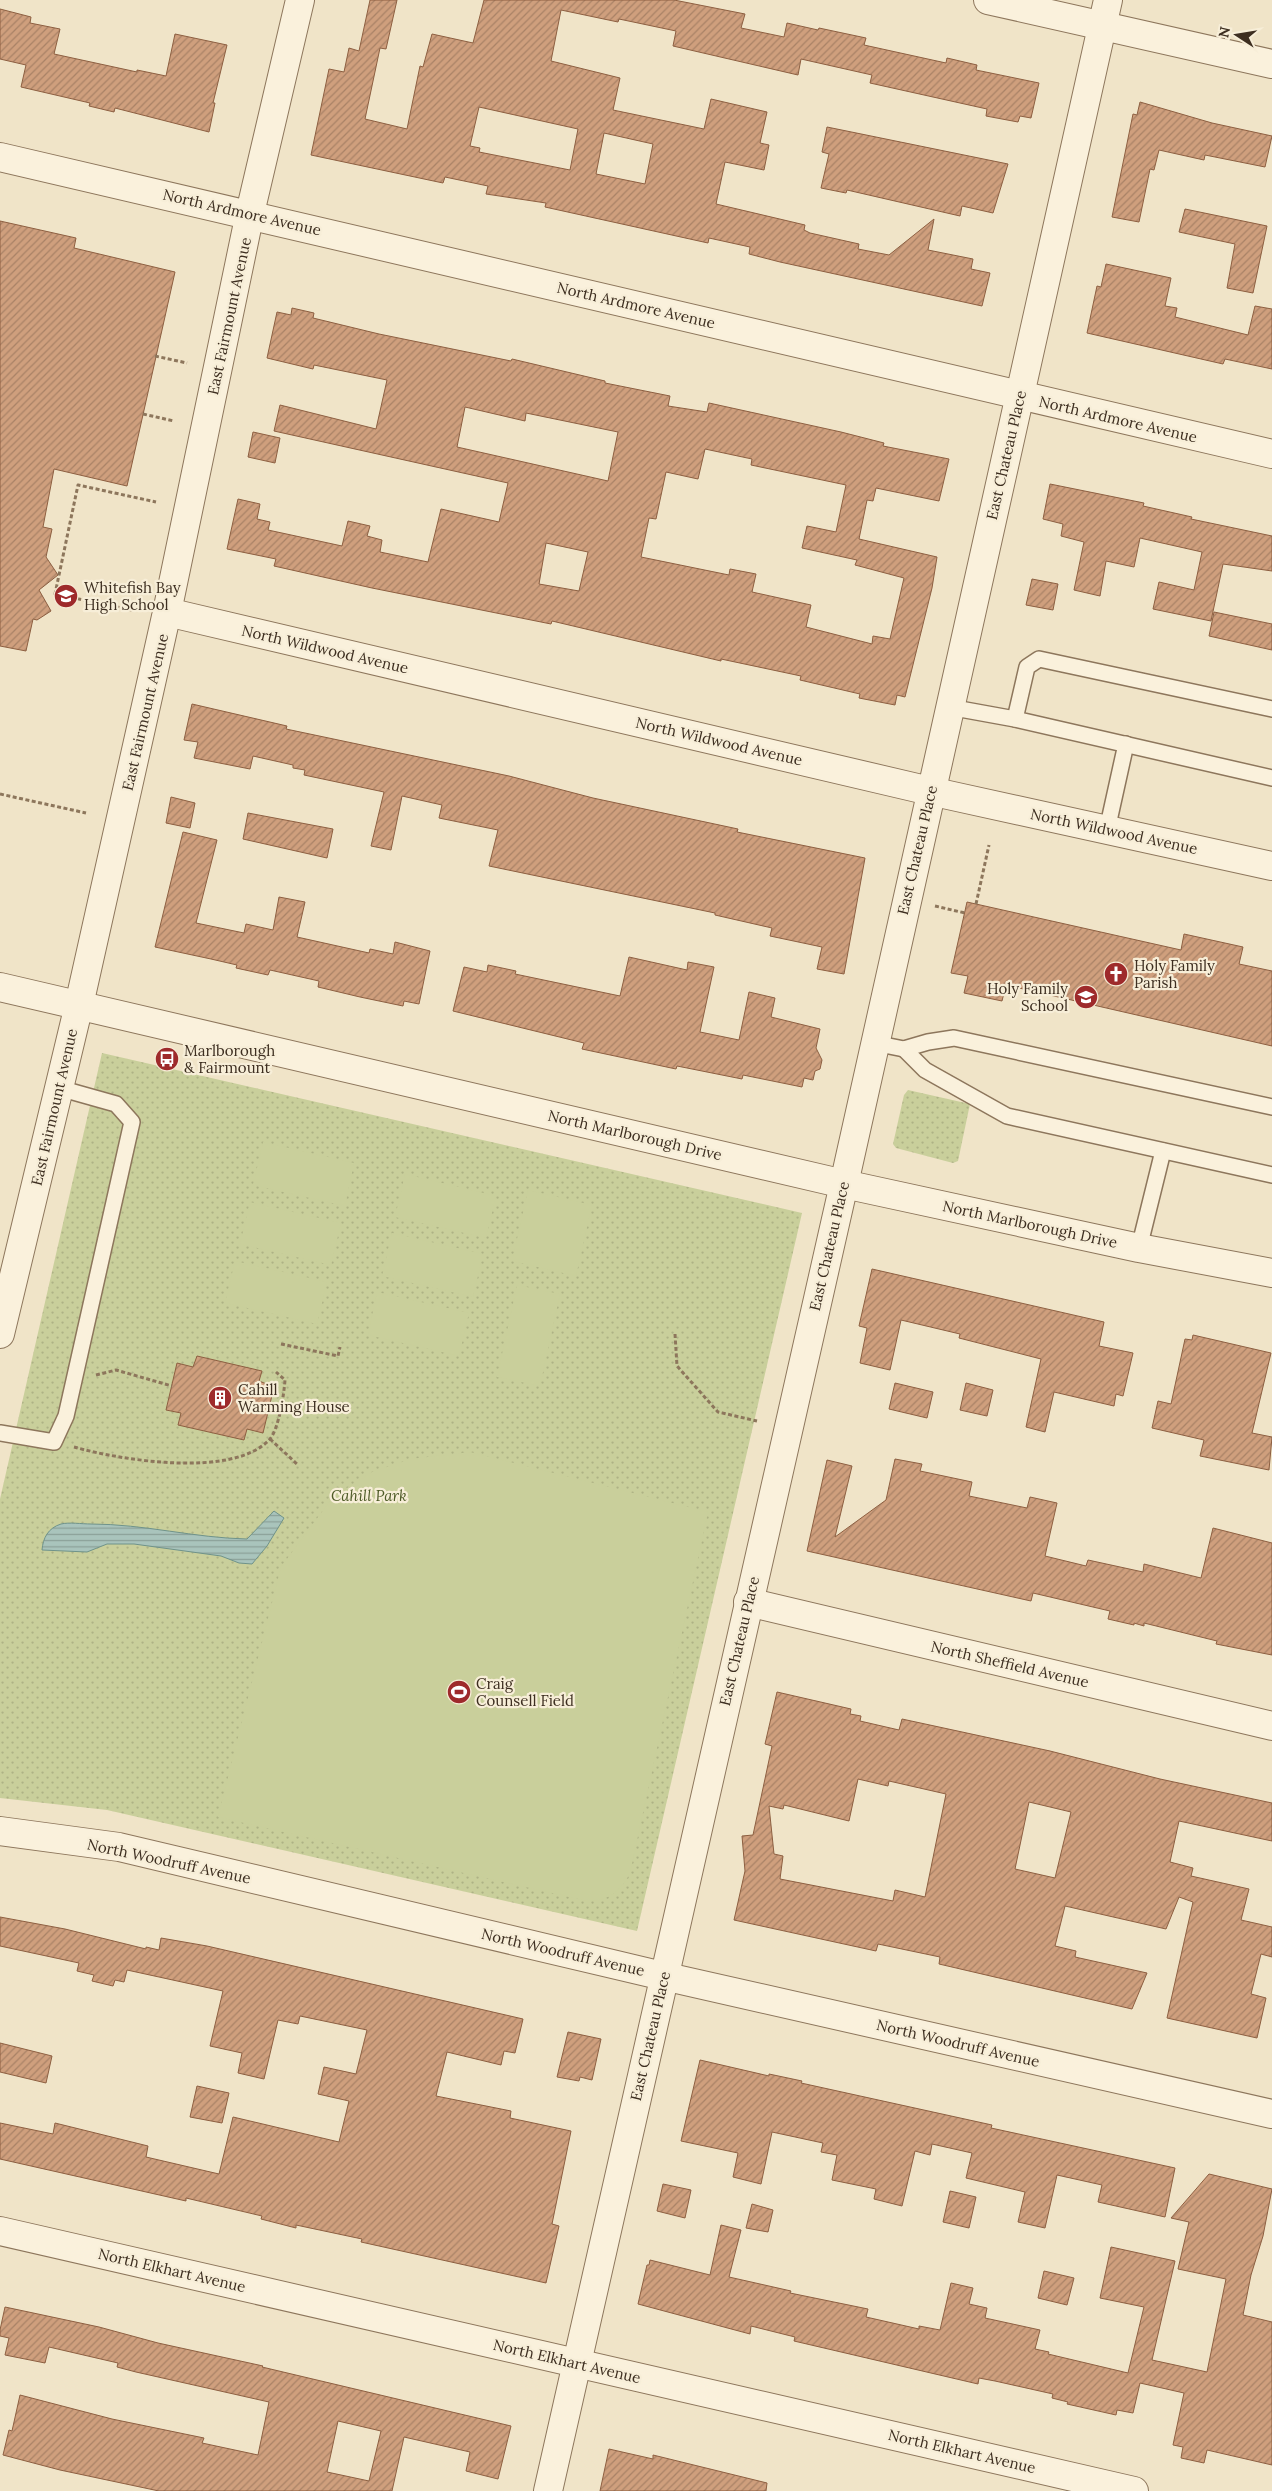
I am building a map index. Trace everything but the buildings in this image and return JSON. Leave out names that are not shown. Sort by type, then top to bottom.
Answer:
[{"type":"street","name":"East Fairmount Avenue","points":[[0,1334],[79,1005],[167,612],[250,214],[300,0]]},
{"type":"street","points":[[988,0],[1105,13],[1272,64]]},
{"type":"street","name":"East Chateau Place","points":[[548,2491],[663,1976],[844,1184],[930,790],[1105,13]]},
{"type":"street","name":"North Ardmore Avenue","points":[[0,157],[1272,454]]},
{"type":"street","name":"North Wildwood Avenue","points":[[167,612],[930,790],[1272,866]]},
{"type":"street","name":"North Marlborough Drive","points":[[0,987],[844,1184],[1139,1248],[1272,1272]]},
{"type":"street","name":"North Sheffield Avenue","points":[[748,1602],[1272,1726]]},
{"type":"street","name":"North Woodruff Avenue","points":[[0,1831],[119,1847],[663,1976],[1272,2114]]},
{"type":"street","name":"North Elkhart Avenue","points":[[0,2231],[1134,2491]]},
{"type":"lane","points":[[1015,719],[1027,667],[1039,659],[1272,709]]},
{"type":"lane","points":[[950,707],[1015,719],[1272,778]]},
{"type":"lane","points":[[1107,830],[1126,744]]},
{"type":"lane","points":[[874,1043],[904,1049],[928,1042],[954,1038],[1272,1107]]},
{"type":"lane","points":[[904,1049],[925,1070],[1007,1116],[1272,1175]]},
{"type":"lane","points":[[0,1433],[54,1442],[66,1416],[132,1122],[116,1104],[59,1088]]},
{"type":"lane","points":[[1139,1248],[1163,1151]]},
{"type":"path","points":[[155,356],[187,363]]},
{"type":"path","points":[[143,414],[174,421]]},
{"type":"path","points":[[132,610],[55,594],[78,485],[156,502]]},
{"type":"path","points":[[0,794],[86,813]]},
{"type":"path","points":[[976,904],[989,845]]},
{"type":"path","points":[[935,906],[965,913]]},
{"type":"path","points":[[675,1334],[678,1366],[718,1412],[758,1421]]},
{"type":"path","points":[[282,1344],[338,1356],[340,1347]]},
{"type":"path","points":[[116,1370],[142,1379],[172,1386]]},
{"type":"path","points":[[54,1442],[127,1460],[215,1463],[254,1450],[270,1439],[275,1430],[285,1380],[276,1372]]},
{"type":"path","points":[[270,1439],[297,1464]]},
{"type":"green space","name":"Cahill Park","points":[[102,1053],[802,1213],[637,1931],[107,1810],[0,1798],[0,1499]]},
{"type":"green space","points":[[908,1090],[970,1104],[958,1161],[953,1163],[896,1148],[893,1144],[904,1095]]},
{"type":"green space","points":[[263,1142],[354,1163],[345,1206],[253,1185]]},
{"type":"green space","points":[[405,1174],[496,1196],[486,1238],[395,1217]]},
{"type":"green space","points":[[528,1190],[592,1205],[576,1276],[512,1261]]},
{"type":"green space","points":[[250,1202],[341,1223],[331,1265],[240,1244]]},
{"type":"green space","points":[[392,1233],[483,1254],[473,1297],[382,1276]]},
{"type":"green space","points":[[235,1261],[327,1282],[317,1324],[225,1303]]},
{"type":"green space","points":[[517,1285],[560,1294],[540,1386],[497,1377]]},
{"type":"green space","points":[[377,1292],[469,1313],[459,1356],[368,1335]]},
{"type":"green space","name":"Craig Counsell Field","points":[[470,1452],[708,1512],[630,1873],[613,1894],[594,1901],[587,1901],[218,1817],[281,1567],[333,1497],[372,1472],[411,1459]]},
{"type":"water","points":[[274,1511],[284,1518],[267,1546],[252,1564],[239,1563],[221,1556],[134,1544],[107,1544],[87,1552],[42,1550],[45,1538],[50,1531],[56,1526],[68,1523],[130,1526],[247,1539]]},
{"type":"place","name":"Whitefish Bay High School","points":[[66,596]]},
{"type":"place","name":"Holy Family Parish","points":[[1116,974]]},
{"type":"place","name":"Holy Family School","points":[[1086,997]]},
{"type":"place","name":"Marlborough & Fairmount","points":[[167,1059]]},
{"type":"place","name":"Cahill Warming House","points":[[220,1398]]},
{"type":"place","name":"Craig Counsell Field","points":[[459,1692]]}]
